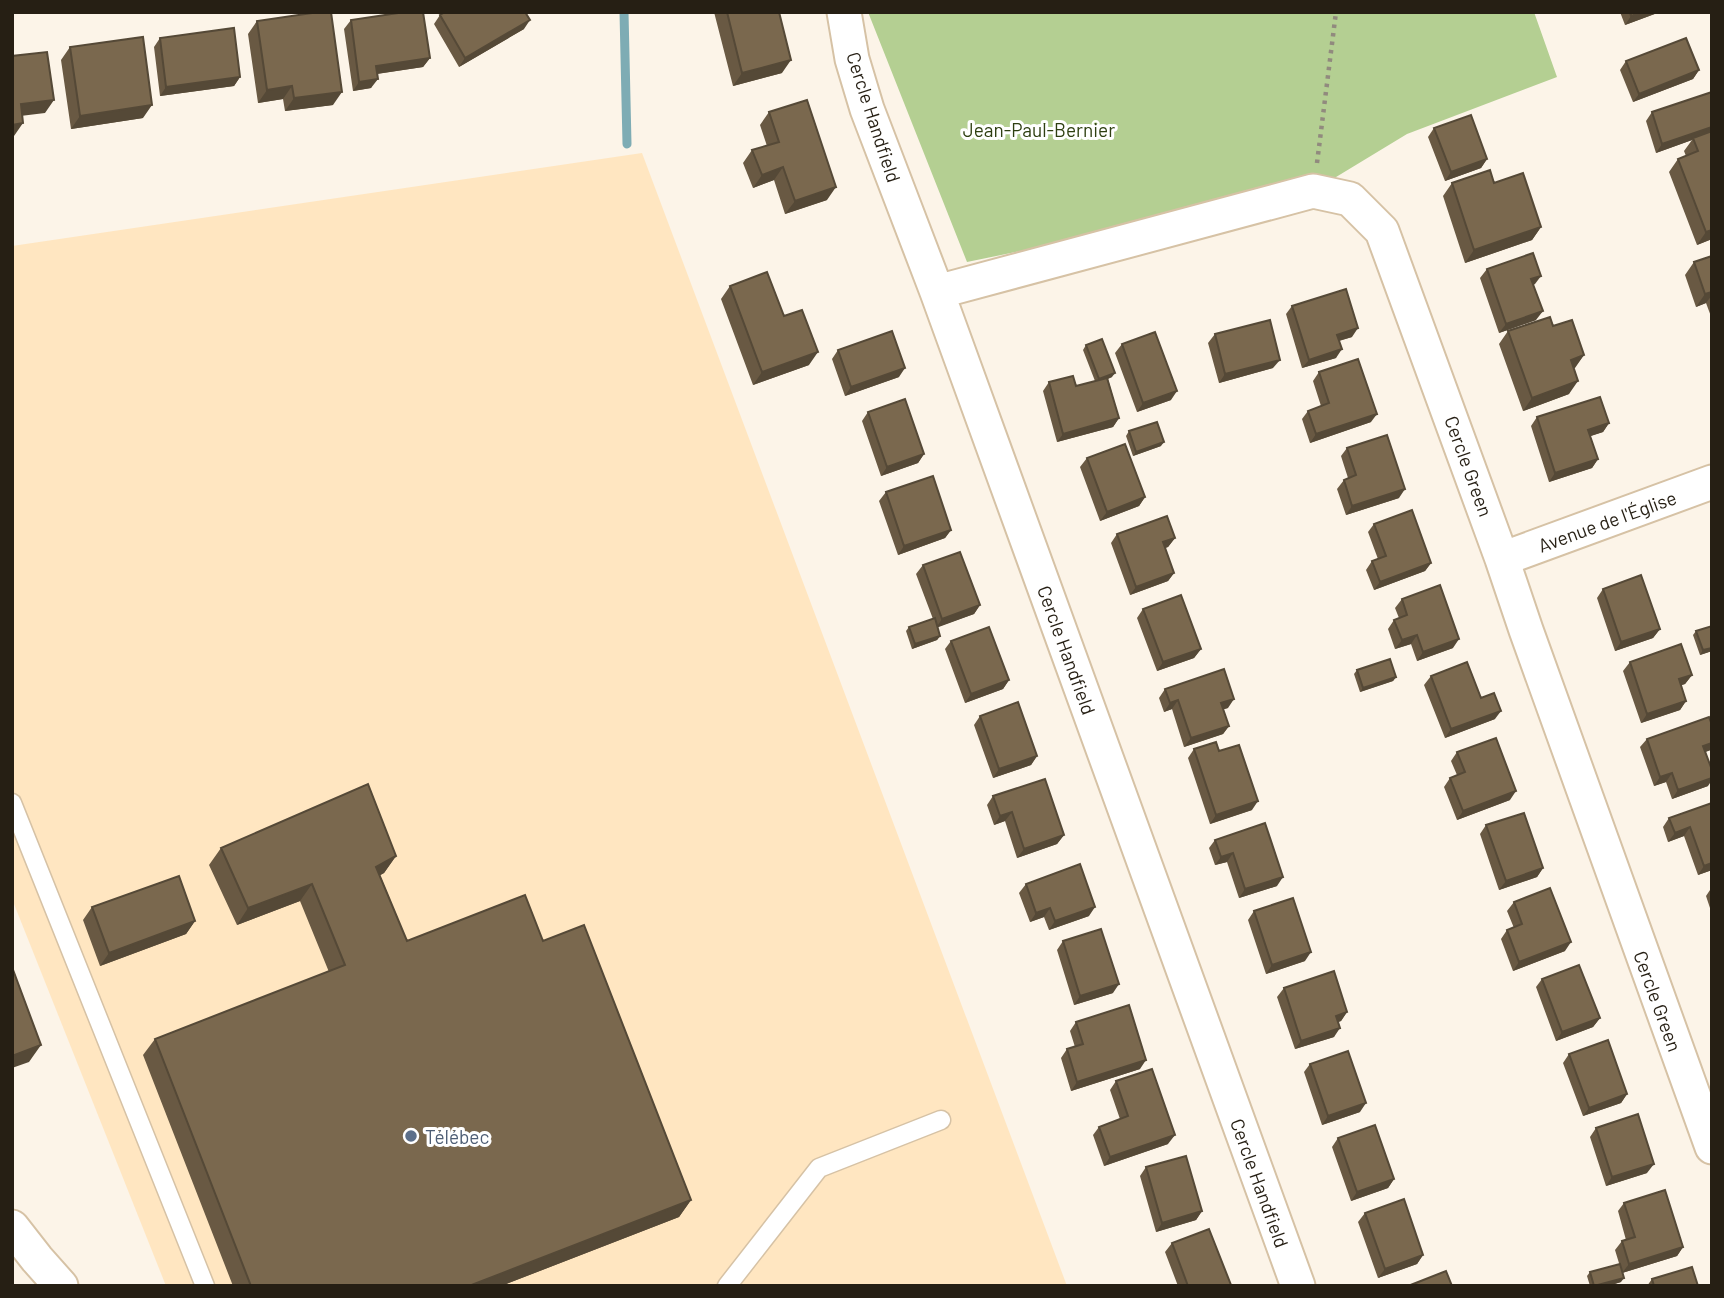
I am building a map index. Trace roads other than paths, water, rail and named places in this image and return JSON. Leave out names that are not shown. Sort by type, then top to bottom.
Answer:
[{"type":"street","name":"Cercle Handfield","points":[[844,12],[852,59],[867,109],[937,292],[1298,1286]]},
{"type":"street","name":"Cercle Green","points":[[937,292],[1313,191],[1350,199],[1382,231],[1503,559],[1712,1147]]},
{"type":"street","name":"Avenue de l'Église","points":[[1503,559],[1712,482]]},
{"type":"street","points":[[12,1227],[61,1286]]},
{"type":"lane","points":[[12,803],[205,1286]]},
{"type":"lane","points":[[727,1286],[818,1168],[941,1120]]},
{"type":"waterway","points":[[624,12],[627,144]]},
{"type":"place","name":"Télébec","points":[[411,1136]]},
{"type":"park label","name":"Jean-Paul-Bernier","points":[[1039,129]]}]
